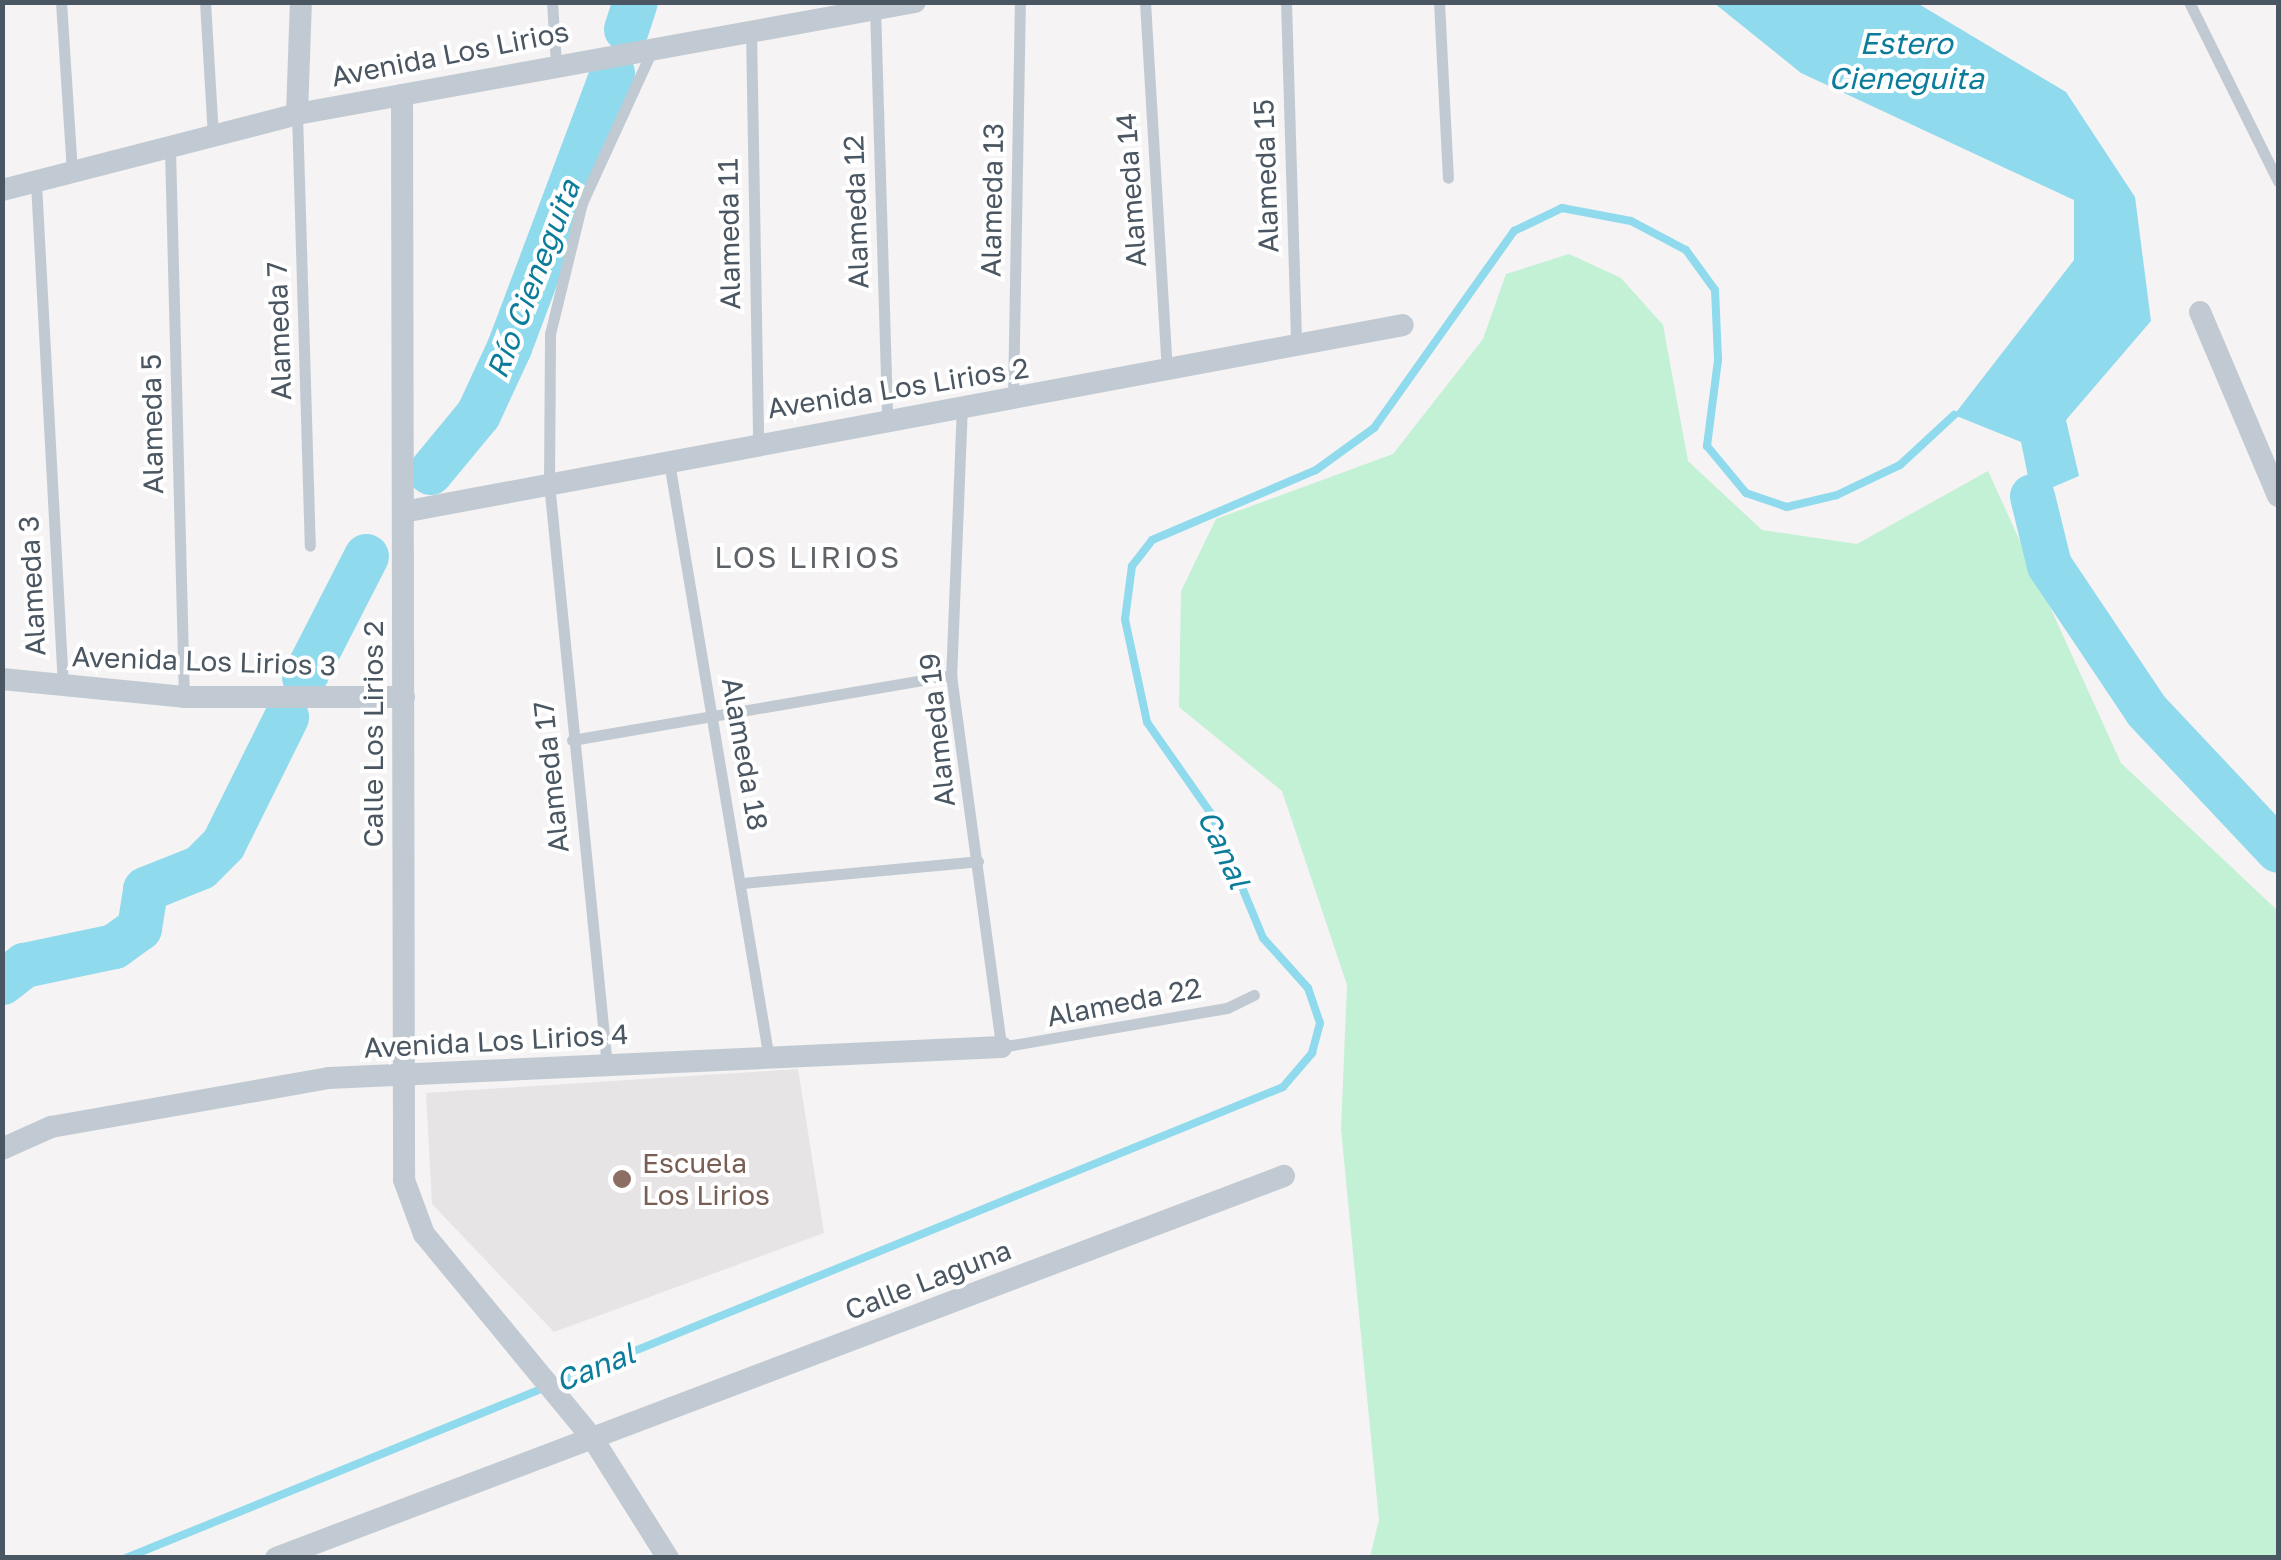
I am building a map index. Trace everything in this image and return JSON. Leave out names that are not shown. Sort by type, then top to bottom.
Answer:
[{"type":"street","points":[[297,114],[301,2]]},
{"type":"street","name":"Avenida Los Lirios","points":[[2,190],[297,114],[751,26],[915,2]]},
{"type":"street","name":"Calle Los Lirios 2","points":[[402,95],[404,1180],[424,1234],[593,1439],[668,1558]]},
{"type":"street","points":[[2200,312],[2278,496]]},
{"type":"street","name":"Avenida Los Lirios 2","points":[[402,512],[887,414],[1013,400],[1168,375],[1403,325]]},
{"type":"street","name":"Avenida Los Lirios 3","points":[[2,679],[184,697],[404,697]]},
{"type":"street","name":"Avenida Los Lirios 4","points":[[2,1149],[51,1127],[214,1092],[606,1066],[1001,1047]]},
{"type":"street","name":"Calle Laguna","points":[[276,1558],[1284,1176]]},
{"type":"lane","points":[[61,2],[72,174]]},
{"type":"lane","points":[[205,2],[212,138]]},
{"type":"lane","points":[[552,2],[556,64]]},
{"type":"lane","name":"Alameda 13","points":[[1013,400],[1020,2]]},
{"type":"lane","name":"Alameda 14","points":[[1145,2],[1168,375]]},
{"type":"lane","name":"Alameda 15","points":[[1286,2],[1296,348]]},
{"type":"lane","points":[[1438,2],[1448,178]]},
{"type":"lane","points":[[2189,2],[2278,181]]},
{"type":"lane","name":"Alameda 12","points":[[875,7],[887,414]]},
{"type":"lane","name":"Alameda 11","points":[[751,26],[758,442]]},
{"type":"lane","name":"Alameda 17","points":[[606,1066],[549,483],[554,296],[582,204],[655,44]]},
{"type":"lane","name":"Alameda 7","points":[[297,114],[310,546]]},
{"type":"lane","name":"Alameda 5","points":[[170,149],[184,697]]},
{"type":"lane","name":"Alameda 3","points":[[36,183],[63,686]]},
{"type":"lane","name":"Alameda 19","points":[[962,405],[950,675],[1001,1047]]},
{"type":"lane","name":"Alameda 18","points":[[668,458],[743,883],[769,1059]]},
{"type":"lane","points":[[572,740],[950,675]]},
{"type":"lane","points":[[743,883],[978,861]]},
{"type":"lane","name":"Alameda 22","points":[[1001,1047],[1227,1008],[1254,995]]},
{"type":"shaded area","name":"Escuela Los Lirios","points":[[798,1069],[824,1233],[554,1332],[432,1204],[426,1093]]},
{"type":"green space","points":[[1569,254],[1621,278],[1663,325],[1688,461],[1762,530],[1857,544],[1988,471],[2121,763],[2278,911],[2278,1557],[1370,1557],[1379,1520],[1341,1129],[1347,985],[1282,791],[1179,707],[1181,591],[1216,519],[1393,454],[1483,339],[1506,274]]},
{"type":"water","name":"Estero Cieneguita","points":[[1714,3],[1917,3],[2066,92],[2135,197],[2151,321],[2066,420],[2079,476],[2032,496],[2021,442],[1954,415],[2074,260],[2074,200],[1801,73]]},
{"type":"waterway","name":"Río Cieneguita","points":[[626,29],[635,2]]},
{"type":"waterway","name":"Río Cieneguita","points":[[430,472],[478,414],[509,347],[612,73]]},
{"type":"waterway","name":"Canal","points":[[126,1558],[1283,1087],[1312,1053],[1320,1023],[1308,988],[1263,938],[1212,815],[1147,722],[1125,619],[1132,566],[1152,540],[1316,470],[1374,428],[1514,231],[1562,208],[1631,221],[1686,250],[1715,290],[1718,360],[1707,446],[1746,493],[1787,507],[1837,495],[1900,465],[1954,415]]},
{"type":"waterway","name":"Estero Cieneguita","points":[[2032,496],[2049,565],[2146,710],[2278,850]]},
{"type":"waterway","name":"Río Cieneguita","points":[[304,677],[366,556]]},
{"type":"waterway","name":"Río Cieneguita","points":[[2,982],[24,965],[114,946],[139,928],[145,889],[200,867],[223,844],[286,717]]},
{"type":"place","name":"Escuela Los Lirios","points":[[622,1179]]},
{"type":"district","name":"LOS LIRIOS","points":[[808,557]]}]
